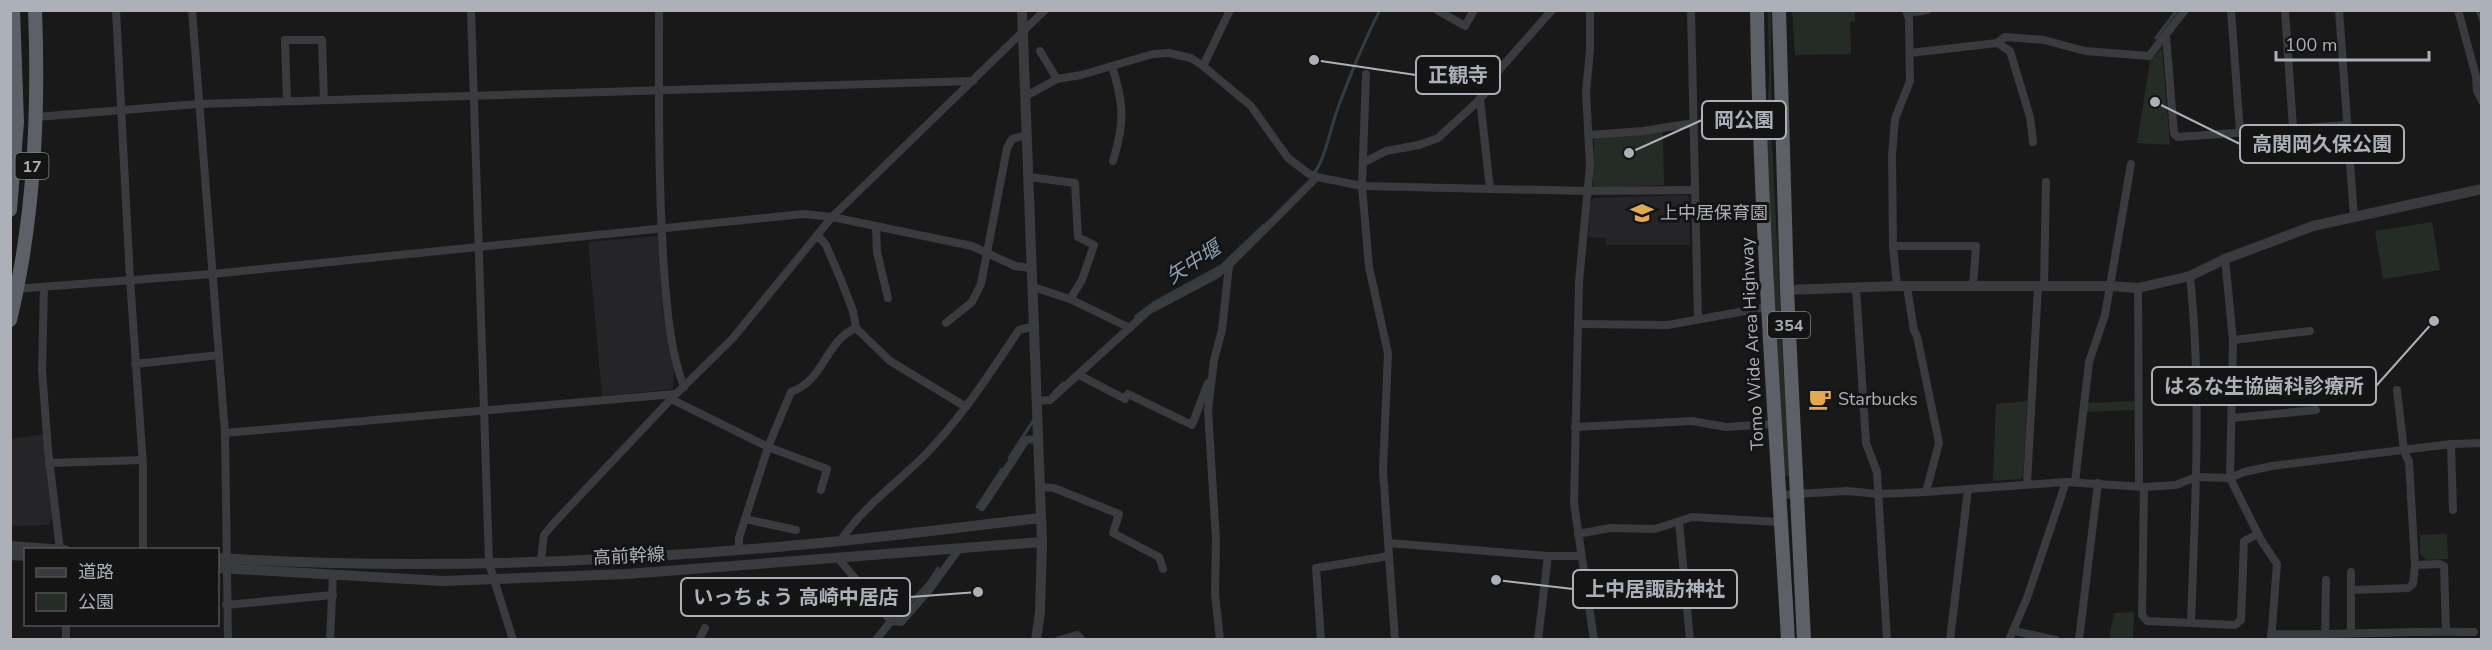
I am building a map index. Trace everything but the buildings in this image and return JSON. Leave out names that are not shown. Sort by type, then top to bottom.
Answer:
[{"type":"highway","name":"17","points":[[10,210],[14,123],[13,10]]},
{"type":"highway","name":"17","points":[[10,320],[30,191],[36,117],[35,10]]},
{"type":"highway","name":"Tomo Wide Area Highway","points":[[1757,10],[1759,144],[1767,307],[1788,639]]},
{"type":"highway","name":"Tomo Wide Area Highway","points":[[1779,10],[1787,290],[1804,639]]},
{"type":"street","points":[[116,10],[135,364],[143,460],[143,548]]},
{"type":"street","points":[[192,10],[225,433],[222,563],[228,639]]},
{"type":"street","points":[[471,10],[489,563],[513,639]]},
{"type":"street","points":[[659,10],[661,229],[668,310],[678,373],[684,387]]},
{"type":"street","points":[[1022,10],[1042,542],[1040,612],[1036,639]]},
{"type":"street","points":[[541,560],[544,536],[548,530],[673,397],[733,338],[832,218],[1045,10]]},
{"type":"street","points":[[1203,66],[1230,10]]},
{"type":"street","points":[[1437,10],[1465,26],[1474,10]]},
{"type":"street","points":[[1363,163],[1386,152],[1419,145],[1438,138],[1480,99],[1499,70],[1551,10]]},
{"type":"street","points":[[1590,10],[1590,50],[1586,92],[1590,165],[1578,324],[1574,503],[1594,639]]},
{"type":"street","points":[[1691,10],[1698,318]]},
{"type":"street","points":[[1926,492],[1939,443],[1917,336],[1893,246],[1892,155],[1895,119],[1910,81],[1907,12],[1927,10]]},
{"type":"street","points":[[1910,53],[1997,43],[2005,37],[2018,37],[2044,40],[2085,51],[2149,56],[2185,10]]},
{"type":"street","points":[[2230,10],[2240,132]]},
{"type":"street","points":[[2285,10],[2293,128]]},
{"type":"street","points":[[2339,10],[2354,217]]},
{"type":"street","points":[[2458,10],[2481,101]]},
{"type":"street","points":[[2166,35],[2174,134],[2178,137],[2347,125]]},
{"type":"street","points":[[287,101],[285,40],[322,40],[324,100]]},
{"type":"street","points":[[1997,43],[2010,51],[2031,117],[2033,142]]},
{"type":"street","points":[[1040,51],[1057,79]]},
{"type":"street","points":[[1026,96],[1057,79],[1081,75],[1153,54],[1169,53],[1191,58],[1251,106],[1288,158],[1309,174],[1317,177],[1362,186],[1587,191],[1694,190]]},
{"type":"street","points":[[1112,66],[1120,98],[1123,124],[1113,162]]},
{"type":"street","points":[[1366,74],[1362,186],[1369,267],[1388,353],[1383,470],[1395,639]]},
{"type":"street","points":[[36,117],[198,104],[973,81]]},
{"type":"street","points":[[1480,99],[1490,189]]},
{"type":"street","points":[[1589,135],[1644,131],[1694,123]]},
{"type":"street","points":[[946,323],[972,302],[981,284],[1007,148],[1012,139],[1027,135]]},
{"type":"street","points":[[2056,639],[2011,635],[2071,482],[2089,362],[2106,315],[2132,164]]},
{"type":"street","points":[[1029,177],[1075,183],[1078,237],[1094,245],[1082,280],[1070,299]]},
{"type":"street","points":[[1038,401],[1050,400],[1155,306],[1216,275],[1317,177]]},
{"type":"street","points":[[2027,483],[2046,182]]},
{"type":"street","points":[[1787,290],[1902,286],[2138,288],[2190,276],[2225,259],[2313,226],[2481,189]]},
{"type":"street","points":[[14,289],[212,274],[803,214],[972,246],[1015,266],[1032,268]]},
{"type":"street","points":[[876,228],[877,252],[888,298]]},
{"type":"street","points":[[818,236],[826,245],[841,280],[853,311],[856,328],[890,361],[966,407]]},
{"type":"street","points":[[1893,246],[1976,246],[1973,286]]},
{"type":"street","points":[[2225,259],[2233,340],[2230,478],[2258,534],[2277,564],[2271,637],[2325,638],[2351,633],[2474,632]]},
{"type":"street","points":[[1220,639],[1215,593],[1216,540],[1208,410],[1222,330],[1228,265]]},
{"type":"street","points":[[2190,276],[2196,332],[2196,477],[2191,623]]},
{"type":"street","points":[[44,287],[42,370],[49,463],[60,548]]},
{"type":"street","points":[[1033,287],[1070,299],[1130,328]]},
{"type":"street","points":[[1856,288],[1866,443],[1876,472],[1878,494],[1887,639]]},
{"type":"street","points":[[2138,288],[2142,615],[2147,621],[2235,625],[2241,621],[2244,541],[2258,534]]},
{"type":"street","points":[[1578,324],[1668,325],[1767,307]]},
{"type":"street","points":[[841,540],[852,523],[924,456],[966,407],[1019,330],[1035,326]]},
{"type":"street","points":[[739,550],[739,538],[768,447],[791,392],[810,383],[835,345],[856,328]]},
{"type":"street","points":[[2233,340],[2310,331]]},
{"type":"street","points":[[135,364],[219,355]]},
{"type":"street","points":[[1079,375],[1125,399],[1128,394],[1192,424],[1213,372]]},
{"type":"street","points":[[2351,590],[2408,588],[2414,584],[2409,462],[2404,451],[2397,390]]},
{"type":"street","points":[[225,433],[484,410],[673,397],[768,447],[827,469],[821,490]]},
{"type":"street","points":[[2232,418],[2316,410]]},
{"type":"street","points":[[1575,427],[1692,421],[1726,427],[1773,424]]},
{"type":"street","points":[[982,507],[1026,440],[1038,439]]},
{"type":"street","points":[[1779,495],[1847,491],[1878,494],[1926,492],[2027,483],[2071,482],[2142,487],[2176,485],[2196,477],[2230,478],[2272,465],[2451,444],[2481,443]]},
{"type":"street","points":[[2451,444],[2453,510]]},
{"type":"street","points":[[49,463],[143,460]]},
{"type":"street","points":[[2079,639],[2098,483]]},
{"type":"street","points":[[1040,487],[1054,488],[1119,514],[1113,533],[1159,557],[1163,568]]},
{"type":"street","points":[[1950,639],[1968,489]]},
{"type":"street","points":[[1578,534],[1610,528],[1655,529],[1692,517],[1781,522]]},
{"type":"street","name":"高前幹線","points":[[222,563],[489,563],[627,558],[739,550],[1041,518]]},
{"type":"street","points":[[745,519],[796,530]]},
{"type":"street","points":[[1679,522],[1690,639]]},
{"type":"street","name":"高前幹線","points":[[222,563],[333,575],[443,581],[627,574],[1042,542]]},
{"type":"street","points":[[1388,543],[1548,556],[1581,556]]},
{"type":"street","points":[[10,546],[43,548]]},
{"type":"street","points":[[837,557],[891,621],[901,622],[959,549]]},
{"type":"street","points":[[1321,639],[1316,568],[1389,556]]},
{"type":"street","points":[[1538,639],[1548,556]]},
{"type":"street","points":[[2415,565],[2439,564],[2444,566],[2446,631]]},
{"type":"street","points":[[2351,572],[2351,633]]},
{"type":"street","points":[[330,639],[333,575]]},
{"type":"street","points":[[2325,638],[2326,580]]},
{"type":"street","points":[[226,605],[333,595]]},
{"type":"street","points":[[876,639],[891,621]]},
{"type":"street","points":[[699,639],[705,628]]},
{"type":"street","points":[[1059,639],[1077,635],[1082,639]]},
{"type":"shaded area","points":[[1687,195],[1689,198],[1690,245],[1606,245],[1606,238],[1588,237],[1591,202],[1594,198]]},
{"type":"shaded area","points":[[658,236],[663,313],[674,372],[673,389],[602,396],[588,242]]},
{"type":"shaded area","points":[[43,434],[52,519],[48,525],[11,526],[11,439]]},
{"type":"green space","points":[[1768,11],[1771,11],[1772,143],[1789,476],[1783,477],[1766,129],[1769,76]]},
{"type":"green space","points":[[1792,11],[1855,11],[1855,21],[1850,22],[1851,54],[1795,55]]},
{"type":"green space","points":[[2162,49],[2170,145],[2137,143],[2150,61]]},
{"type":"green space","points":[[1663,130],[1664,185],[1593,188],[1594,140],[1598,137]]},
{"type":"green space","points":[[2432,222],[2440,270],[2383,279],[2375,231]]},
{"type":"green space","points":[[2027,401],[2023,477],[1993,481],[1996,404]]},
{"type":"green space","points":[[2134,401],[2134,410],[2087,412],[2087,403]]},
{"type":"green space","points":[[2447,534],[2448,559],[2427,560],[2420,554],[2420,535]]},
{"type":"green space","points":[[2134,612],[2133,639],[2109,639],[2114,613]]},
{"type":"waterway","name":"矢中堰","points":[[1313,175],[1322,159],[1353,69],[1380,10]]},
{"type":"waterway","points":[[2156,38],[2177,10]]},
{"type":"waterway","points":[[2477,10],[2482,23]]},
{"type":"waterway","name":"矢中堰","points":[[1136,316],[1155,302],[1221,266],[1264,225]]},
{"type":"waterway","name":"矢中堰","points":[[1053,393],[1063,383]]},
{"type":"waterway","name":"矢中堰","points":[[1009,458],[1033,421]]},
{"type":"waterway","name":"矢中堰","points":[[977,507],[1002,469]]},
{"type":"waterway","name":"矢中堰","points":[[897,617],[929,582],[938,568]]},
{"type":"place","name":"正観寺","points":[[1314,60]]},
{"type":"place","name":"高関岡久保公園","points":[[2155,102]]},
{"type":"place","name":"岡公園","points":[[1629,153]]},
{"type":"place","name":"上中居保育園","points":[[1642,213]]},
{"type":"place","name":"はるな生協歯科診療所","points":[[2434,321]]},
{"type":"place","name":"Starbucks","points":[[1820,399]]},
{"type":"place","name":"上中居諏訪神社","points":[[1496,580]]},
{"type":"place","name":"いっちょう 高崎中居店","points":[[978,592]]}]
